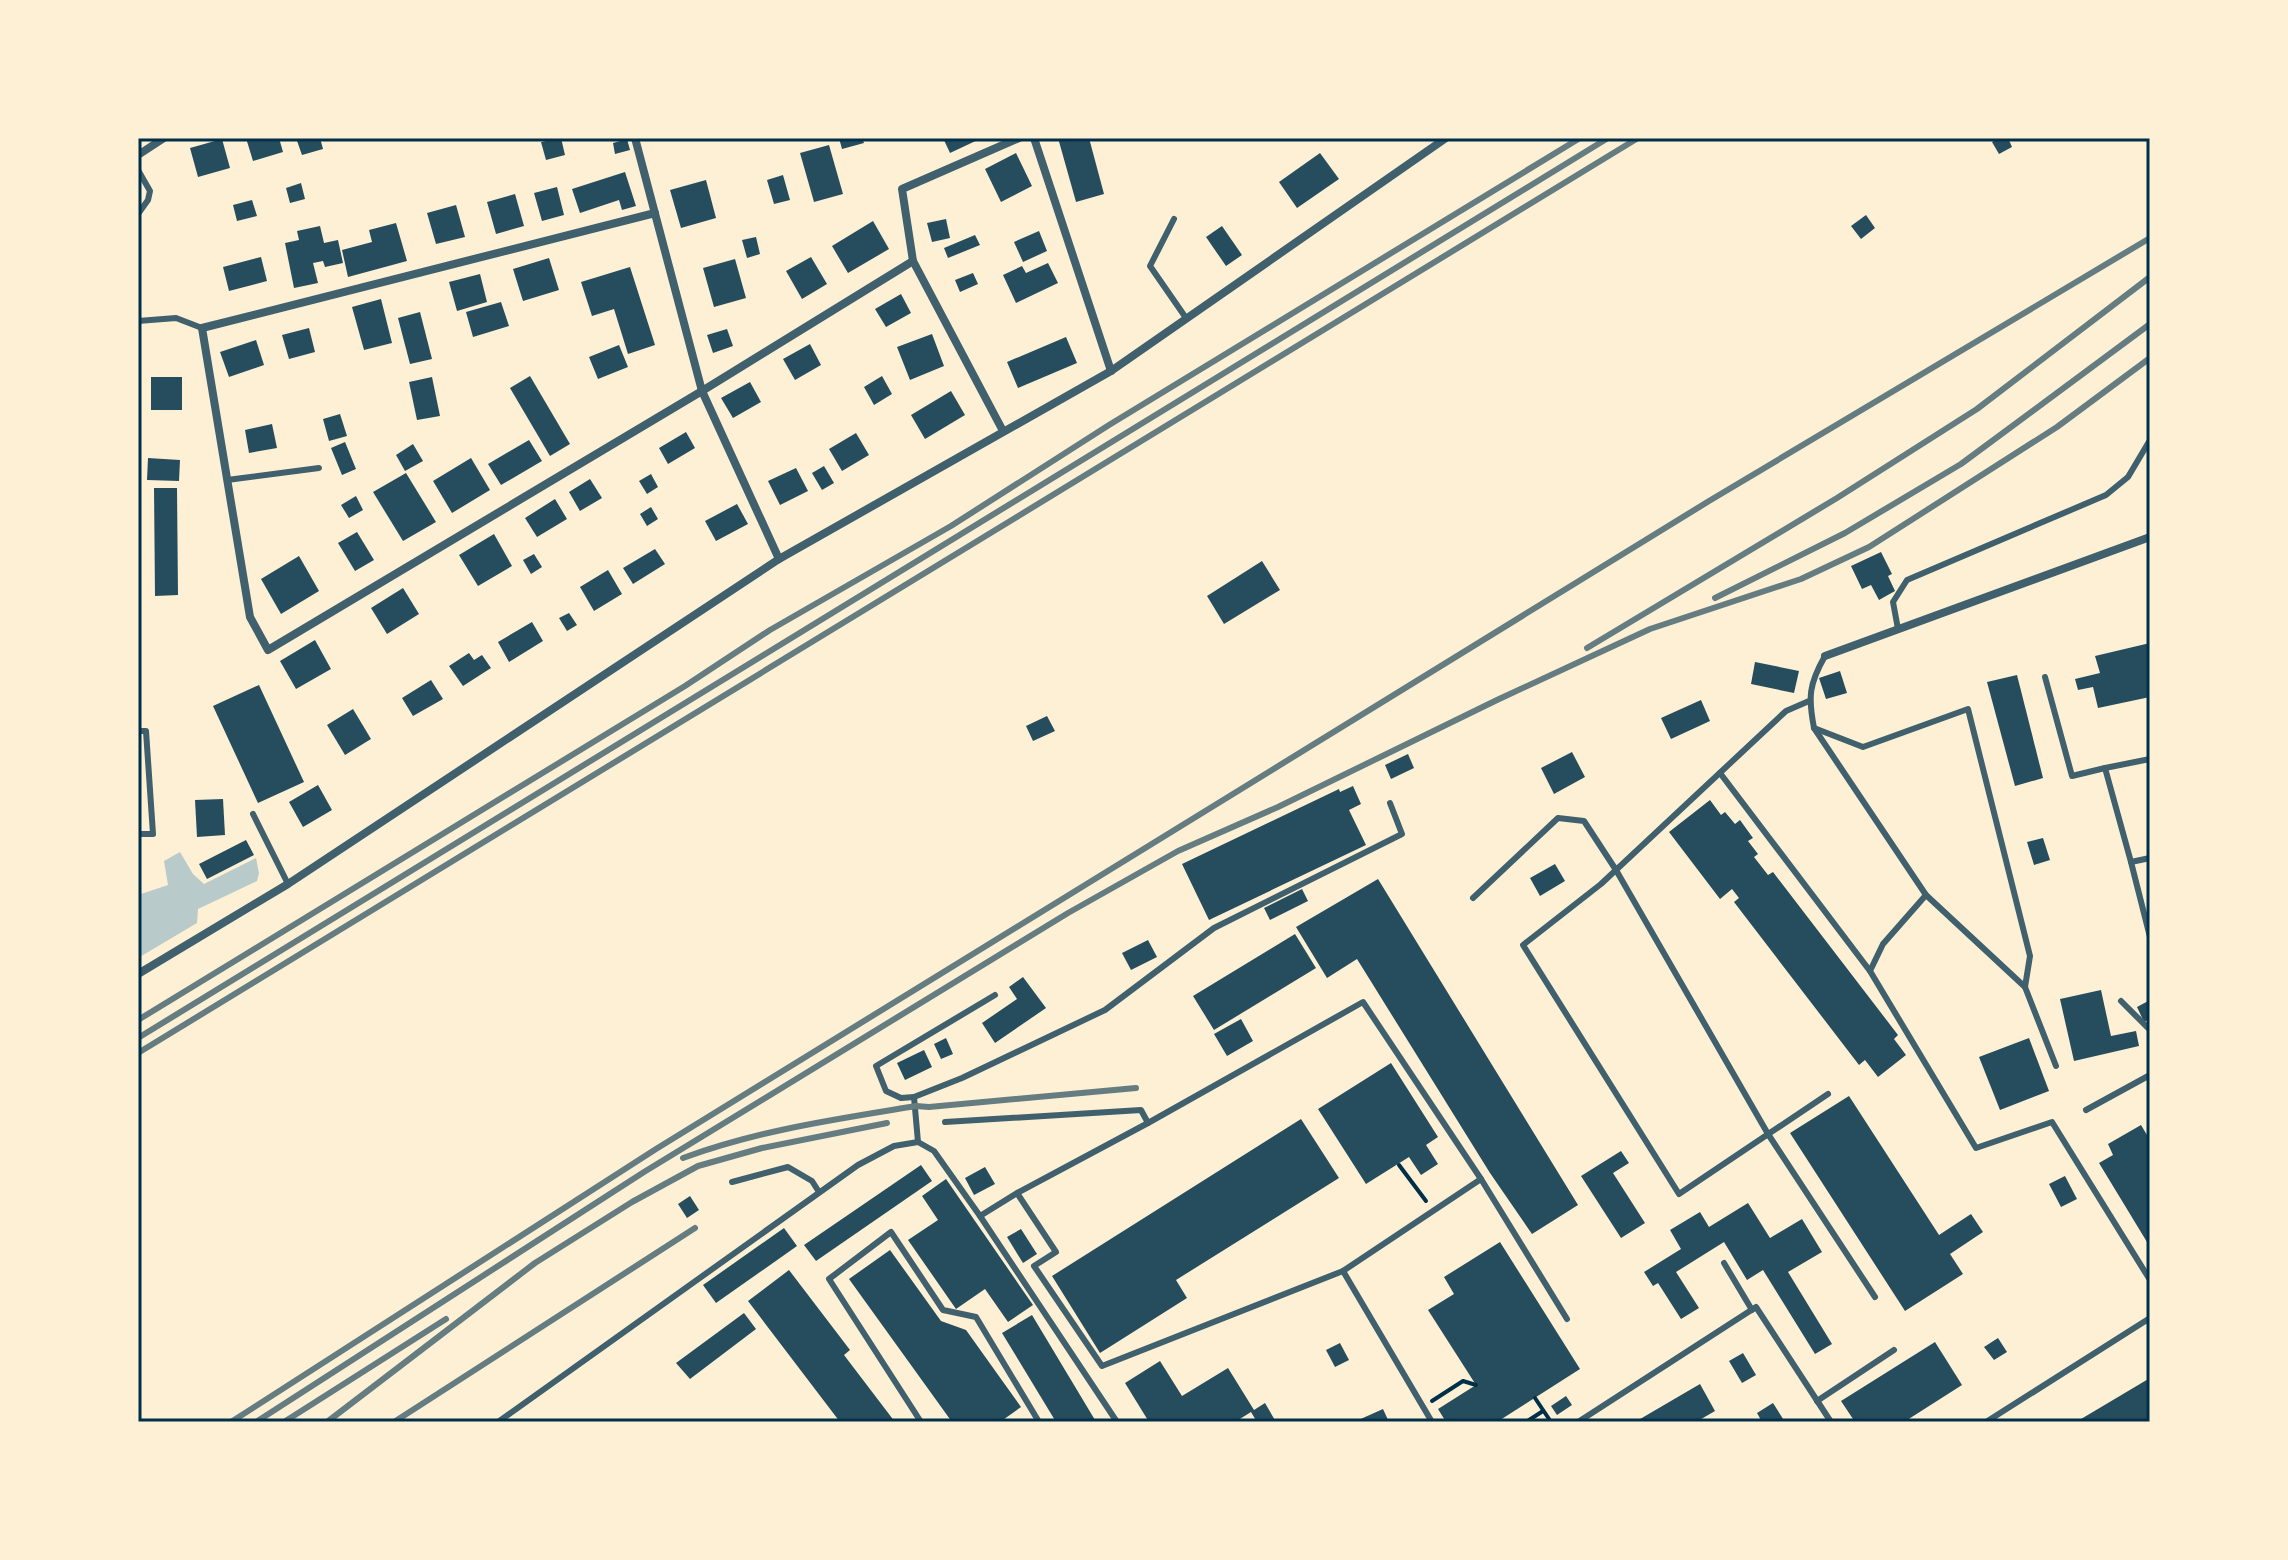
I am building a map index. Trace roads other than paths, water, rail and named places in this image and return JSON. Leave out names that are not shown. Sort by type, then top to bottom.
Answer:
[{"type":"street","points":[[138,155],[164,138]]},
{"type":"street","points":[[635,138],[702,391],[779,559]]},
{"type":"street","points":[[1003,431],[913,261],[902,189],[1019,138]]},
{"type":"street","points":[[1034,138],[1111,371]]},
{"type":"street","points":[[138,974],[288,884],[779,559],[1111,371],[1446,138]]},
{"type":"street","points":[[655,213],[202,328],[250,617],[268,650],[913,261]]},
{"type":"street","points":[[1825,656],[2150,537]]},
{"type":"lane","points":[[138,170],[150,191],[138,214]]},
{"type":"lane","points":[[1174,219],[1150,266],[1186,318]]},
{"type":"lane","points":[[138,321],[176,318],[202,328]]},
{"type":"lane","points":[[1898,629],[1893,602],[1907,580],[2106,495],[2128,477],[2150,440]]},
{"type":"lane","points":[[227,480],[319,468]]},
{"type":"lane","points":[[1825,656],[1812,678],[1809,701],[1814,728],[1926,895],[2025,987],[2056,1066]]},
{"type":"lane","points":[[2045,677],[2072,776],[2150,759]]},
{"type":"lane","points":[[1809,701],[1786,711],[1616,870],[1523,945],[1679,1194],[1828,1094]]},
{"type":"lane","points":[[1814,728],[1863,747],[1968,709],[2030,956],[2025,987]]},
{"type":"lane","points":[[138,731],[146,731],[153,834],[138,834]]},
{"type":"lane","points":[[2105,768],[2150,937]]},
{"type":"lane","points":[[1720,773],[1870,971],[1976,1148],[2052,1122],[2150,1280]]},
{"type":"lane","points":[[995,995],[876,1066],[886,1091],[901,1098],[914,1097],[962,1078],[1105,1010],[1214,928],[1402,834],[1390,803]]},
{"type":"lane","points":[[253,814],[288,884]]},
{"type":"lane","points":[[1473,898],[1558,818],[1584,821],[1616,870],[1768,1134],[1875,1297]]},
{"type":"lane","points":[[2131,862],[2150,858]]},
{"type":"lane","points":[[1870,971],[1883,944],[1926,895]]},
{"type":"lane","points":[[2121,1001],[2150,1030]]},
{"type":"lane","points":[[980,1216],[1363,1002],[1481,1179],[1567,1319]]},
{"type":"lane","points":[[2086,1110],[2150,1075]]},
{"type":"lane","points":[[914,1097],[918,1142]]},
{"type":"lane","points":[[945,1122],[1141,1110],[1148,1123]]},
{"type":"lane","points":[[498,1422],[858,1165],[894,1146],[918,1142],[934,1151],[1117,1422]]},
{"type":"lane","points":[[732,1182],[788,1167],[812,1181],[819,1192]]},
{"type":"lane","points":[[1017,1193],[1056,1252],[1034,1266],[1102,1366],[1343,1271],[1481,1179]]},
{"type":"lane","points":[[921,1422],[829,1279],[891,1232],[943,1310],[976,1317],[1039,1422]]},
{"type":"lane","points":[[1724,1263],[1752,1310]]},
{"type":"lane","points":[[1343,1271],[1432,1422]]},
{"type":"lane","points":[[1578,1422],[1756,1307],[1827,1421]]},
{"type":"lane","points":[[1986,1422],[2150,1318]]},
{"type":"lane","points":[[1817,1401],[1894,1350]]},
{"type":"railway","points":[[138,1020],[685,686],[770,630],[951,526],[1109,425],[1580,138]]},
{"type":"railway","points":[[138,1038],[1608,138]]},
{"type":"railway","points":[[138,1053],[1638,138]]},
{"type":"railway","points":[[231,1422],[656,1149],[1709,501],[2150,238]]},
{"type":"railway","points":[[1587,648],[1837,498],[1977,409],[2150,277]]},
{"type":"railway","points":[[1715,598],[1845,533],[1961,464],[2150,324]]},
{"type":"railway","points":[[256,1422],[644,1172],[1068,913],[1178,851],[1278,807],[1650,629],[1801,579],[1869,547],[2057,427],[2150,358]]},
{"type":"railway","points":[[683,1158],[769,1133],[916,1106],[1136,1088]]},
{"type":"railway","points":[[327,1422],[535,1263],[632,1202],[698,1166],[762,1148],[887,1123]]},
{"type":"railway","points":[[394,1422],[695,1228]]},
{"type":"railway","points":[[284,1422],[446,1319]]}]
